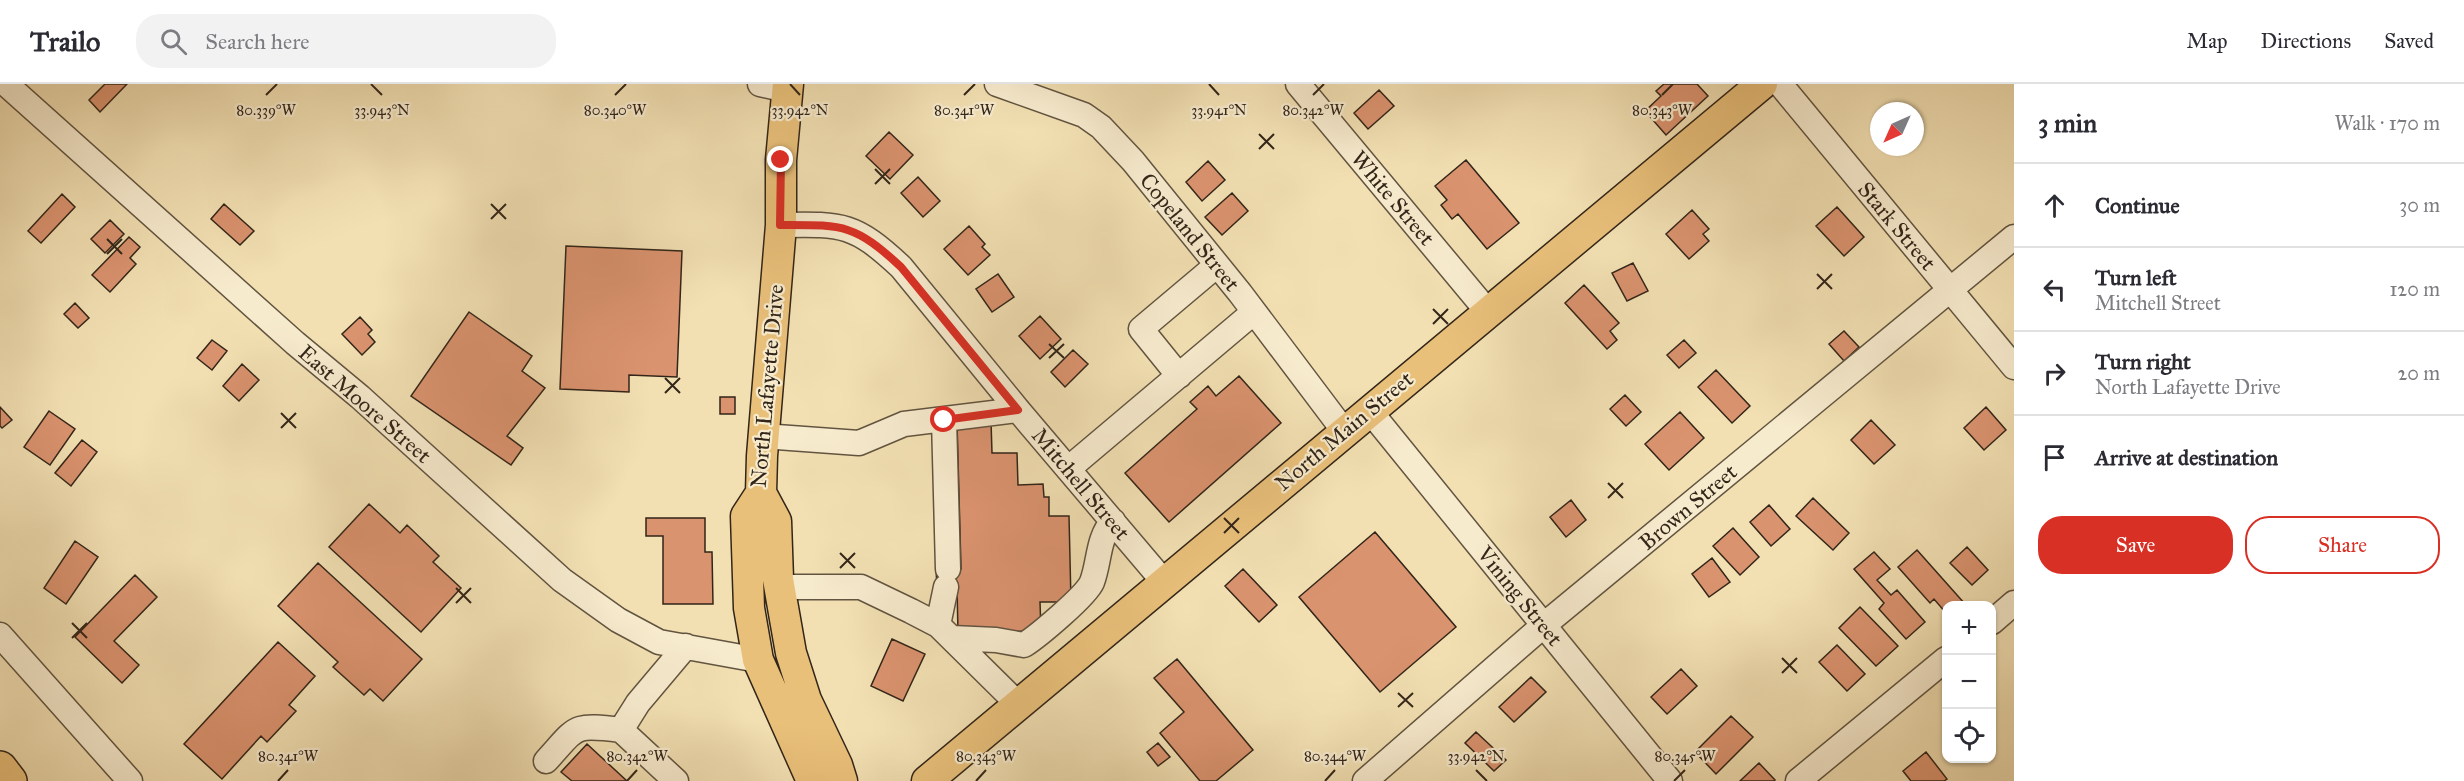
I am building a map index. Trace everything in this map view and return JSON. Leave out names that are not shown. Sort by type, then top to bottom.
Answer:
[{"type":"highway","points":[[0,768],[10,781]]},
{"type":"main road","name":"North Main Street","points":[[927,781],[1762,84]]},
{"type":"main road","name":"North Lafayette Drive","points":[[778,86],[781,160],[780,225],[763,436],[754,505],[749,608],[758,660],[812,781]]},
{"type":"main road","points":[[754,505],[776,521],[780,587],[791,653],[806,700],[837,765],[842,781]]},
{"type":"street","name":"East Moore Street","points":[[6,84],[295,343],[360,397],[562,580],[618,620],[659,642],[758,660]]},
{"type":"street","name":"Copeland Street","points":[[997,84],[1084,115],[1101,127],[1133,162],[1217,265],[1344,431]]},
{"type":"street","name":"White Street","points":[[1298,84],[1488,312]]},
{"type":"street","name":"Stark Street","points":[[1780,84],[2014,367]]},
{"type":"street","name":"Mitchell Street","points":[[780,225],[844,227],[857,232],[883,250],[901,267],[1018,410],[1164,582]]},
{"type":"street","name":"Brown Street","points":[[1365,781],[1544,626],[2014,237]]},
{"type":"street","points":[[1179,376],[1141,329],[1217,265]]},
{"type":"street","points":[[1068,469],[1254,312]]},
{"type":"street","points":[[763,436],[859,443],[904,424],[1018,410]]},
{"type":"street","name":"Vining Street","points":[[1369,410],[1670,781]]},
{"type":"street","points":[[944,420],[947,578],[945,632]]},
{"type":"street","points":[[945,632],[1024,645],[1044,632],[1091,584],[1104,531],[1113,521]]},
{"type":"street","points":[[780,587],[861,587],[945,632],[1018,704]]},
{"type":"street","points":[[1996,619],[2014,603]]},
{"type":"street","points":[[0,635],[130,781]]},
{"type":"street","points":[[621,730],[638,703],[686,646]]},
{"type":"street","points":[[1798,781],[1942,663]]},
{"type":"street","points":[[546,761],[575,729],[590,726],[621,730],[676,781]]},
{"type":"building","points":[[105,84],[127,84],[100,112],[89,100]]},
{"type":"building","points":[[1664,84],[1697,84],[1708,96],[1666,135],[1645,111],[1661,96],[1656,91]]},
{"type":"building","points":[[1379,90],[1394,106],[1368,129],[1354,113]]},
{"type":"building","points":[[889,132],[913,155],[890,179],[866,156]]},
{"type":"building","points":[[1466,160],[1519,223],[1487,249],[1458,214],[1452,219],[1441,205],[1447,200],[1435,186]]},
{"type":"building","points":[[1208,161],[1225,180],[1202,201],[1186,182]]},
{"type":"building","points":[[918,177],[940,201],[923,217],[901,193]]},
{"type":"building","points":[[1232,193],[1248,211],[1222,235],[1205,217]]},
{"type":"building","points":[[62,194],[75,207],[41,243],[28,231]]},
{"type":"building","points":[[224,204],[254,231],[240,245],[211,219]]},
{"type":"building","points":[[1837,207],[1864,237],[1844,256],[1816,226]]},
{"type":"building","points":[[1692,210],[1709,229],[1703,234],[1709,241],[1689,259],[1666,234]]},
{"type":"building","points":[[110,220],[124,234],[105,253],[91,239]]},
{"type":"building","points":[[969,226],[985,244],[982,247],[990,255],[968,275],[944,249]]},
{"type":"building","points":[[129,237],[140,247],[130,258],[136,264],[110,292],[92,275]]},
{"type":"building","points":[[566,246],[682,251],[677,377],[629,375],[629,392],[560,389]]},
{"type":"building","points":[[1633,263],[1648,291],[1627,301],[1612,273]]},
{"type":"building","points":[[998,274],[1014,297],[992,312],[976,289]]},
{"type":"building","points":[[1584,285],[1619,323],[1610,331],[1617,340],[1607,349],[1565,303]]},
{"type":"building","points":[[75,303],[89,318],[78,328],[64,314]]},
{"type":"building","points":[[469,312],[532,356],[522,371],[545,388],[507,436],[523,448],[511,465],[411,396]]},
{"type":"building","points":[[1040,316],[1061,339],[1040,359],[1019,336]]},
{"type":"building","points":[[360,317],[372,330],[368,334],[375,342],[362,355],[342,334]]},
{"type":"building","points":[[1844,331],[1859,347],[1844,361],[1829,344]]},
{"type":"building","points":[[212,340],[227,351],[212,370],[197,358]]},
{"type":"building","points":[[1684,340],[1696,353],[1679,368],[1667,355]]},
{"type":"building","points":[[1073,350],[1088,364],[1065,387],[1051,372]]},
{"type":"building","points":[[242,364],[259,380],[239,401],[223,386]]},
{"type":"building","points":[[1716,370],[1750,406],[1732,423],[1698,387]]},
{"type":"building","points":[[1239,376],[1281,423],[1169,522],[1125,473],[1197,409],[1190,402],[1208,386],[1216,396]]},
{"type":"building","points":[[1625,395],[1641,412],[1626,426],[1610,409]]},
{"type":"building","points":[[720,397],[735,397],[735,414],[720,414]]},
{"type":"building","points":[[0,407],[12,420],[2,428],[0,426]]},
{"type":"building","points":[[1986,407],[2006,430],[1984,450],[1964,428]]},
{"type":"building","points":[[49,411],[75,429],[50,465],[24,447]]},
{"type":"building","points":[[1680,412],[1704,438],[1669,470],[1645,444]]},
{"type":"building","points":[[1871,420],[1895,445],[1874,464],[1851,440]]},
{"type":"building","points":[[991,421],[992,453],[1017,453],[1018,485],[1043,484],[1044,497],[1049,497],[1049,516],[1069,516],[1071,602],[1040,602],[1041,631],[958,633],[957,587],[937,587],[936,569],[961,569],[957,422]]},
{"type":"building","points":[[82,440],[97,452],[71,486],[55,473]]},
{"type":"building","points":[[1813,498],[1849,533],[1833,550],[1796,516]]},
{"type":"building","points":[[1571,500],[1586,520],[1566,537],[1550,517]]},
{"type":"building","points":[[369,504],[400,533],[407,525],[439,556],[433,562],[461,588],[421,632],[329,547]]},
{"type":"building","points":[[1769,505],[1790,529],[1771,546],[1750,522]]},
{"type":"building","points":[[646,518],[705,518],[705,552],[712,552],[713,604],[663,604],[663,536],[646,536]]},
{"type":"building","points":[[1733,528],[1759,557],[1740,575],[1713,546]]},
{"type":"building","points":[[1375,532],[1456,627],[1380,692],[1299,597]]},
{"type":"building","points":[[75,541],[98,557],[66,604],[44,588]]},
{"type":"building","points":[[1967,547],[1988,570],[1972,585],[1950,563]]},
{"type":"building","points":[[1917,550],[1962,601],[1942,601],[1942,608],[1934,599],[1930,603],[1898,567]]},
{"type":"building","points":[[1874,552],[1890,569],[1877,580],[1891,595],[1897,590],[1925,622],[1906,639],[1879,609],[1884,603],[1854,569]]},
{"type":"building","points":[[1712,558],[1730,582],[1709,597],[1692,574]]},
{"type":"building","points":[[318,563],[422,659],[383,701],[370,689],[364,695],[333,667],[338,662],[278,606]]},
{"type":"building","points":[[1243,569],[1277,605],[1259,622],[1225,586]]},
{"type":"building","points":[[135,575],[157,597],[114,641],[139,665],[122,683],[75,637]]},
{"type":"building","points":[[1860,607],[1898,646],[1876,666],[1839,628]]},
{"type":"building","points":[[892,639],[925,654],[903,701],[871,686]]},
{"type":"building","points":[[278,642],[315,676],[289,705],[296,711],[267,742],[261,736],[222,779],[184,744]]},
{"type":"building","points":[[1837,645],[1865,674],[1847,691],[1819,662]]},
{"type":"building","points":[[1177,659],[1253,750],[1216,781],[1200,781],[1160,733],[1184,712],[1154,678]]},
{"type":"building","points":[[1681,669],[1697,686],[1667,714],[1651,697]]},
{"type":"building","points":[[1531,677],[1546,692],[1514,722],[1499,707]]},
{"type":"building","points":[[1731,716],[1753,737],[1716,774],[1695,752]]},
{"type":"building","points":[[1476,732],[1506,760],[1494,771],[1465,743]]},
{"type":"building","points":[[1158,743],[1170,757],[1158,766],[1147,752]]},
{"type":"building","points":[[587,744],[627,781],[572,781],[561,772]]},
{"type":"building","points":[[1926,752],[1947,779],[1944,781],[1911,781],[1903,771]]},
{"type":"building","points":[[1759,763],[1774,781],[1740,781]]},
{"type":"route","points":[[781,160],[780,225],[844,227],[857,232],[883,250],[901,267],[1018,410],[944,420]]}]
